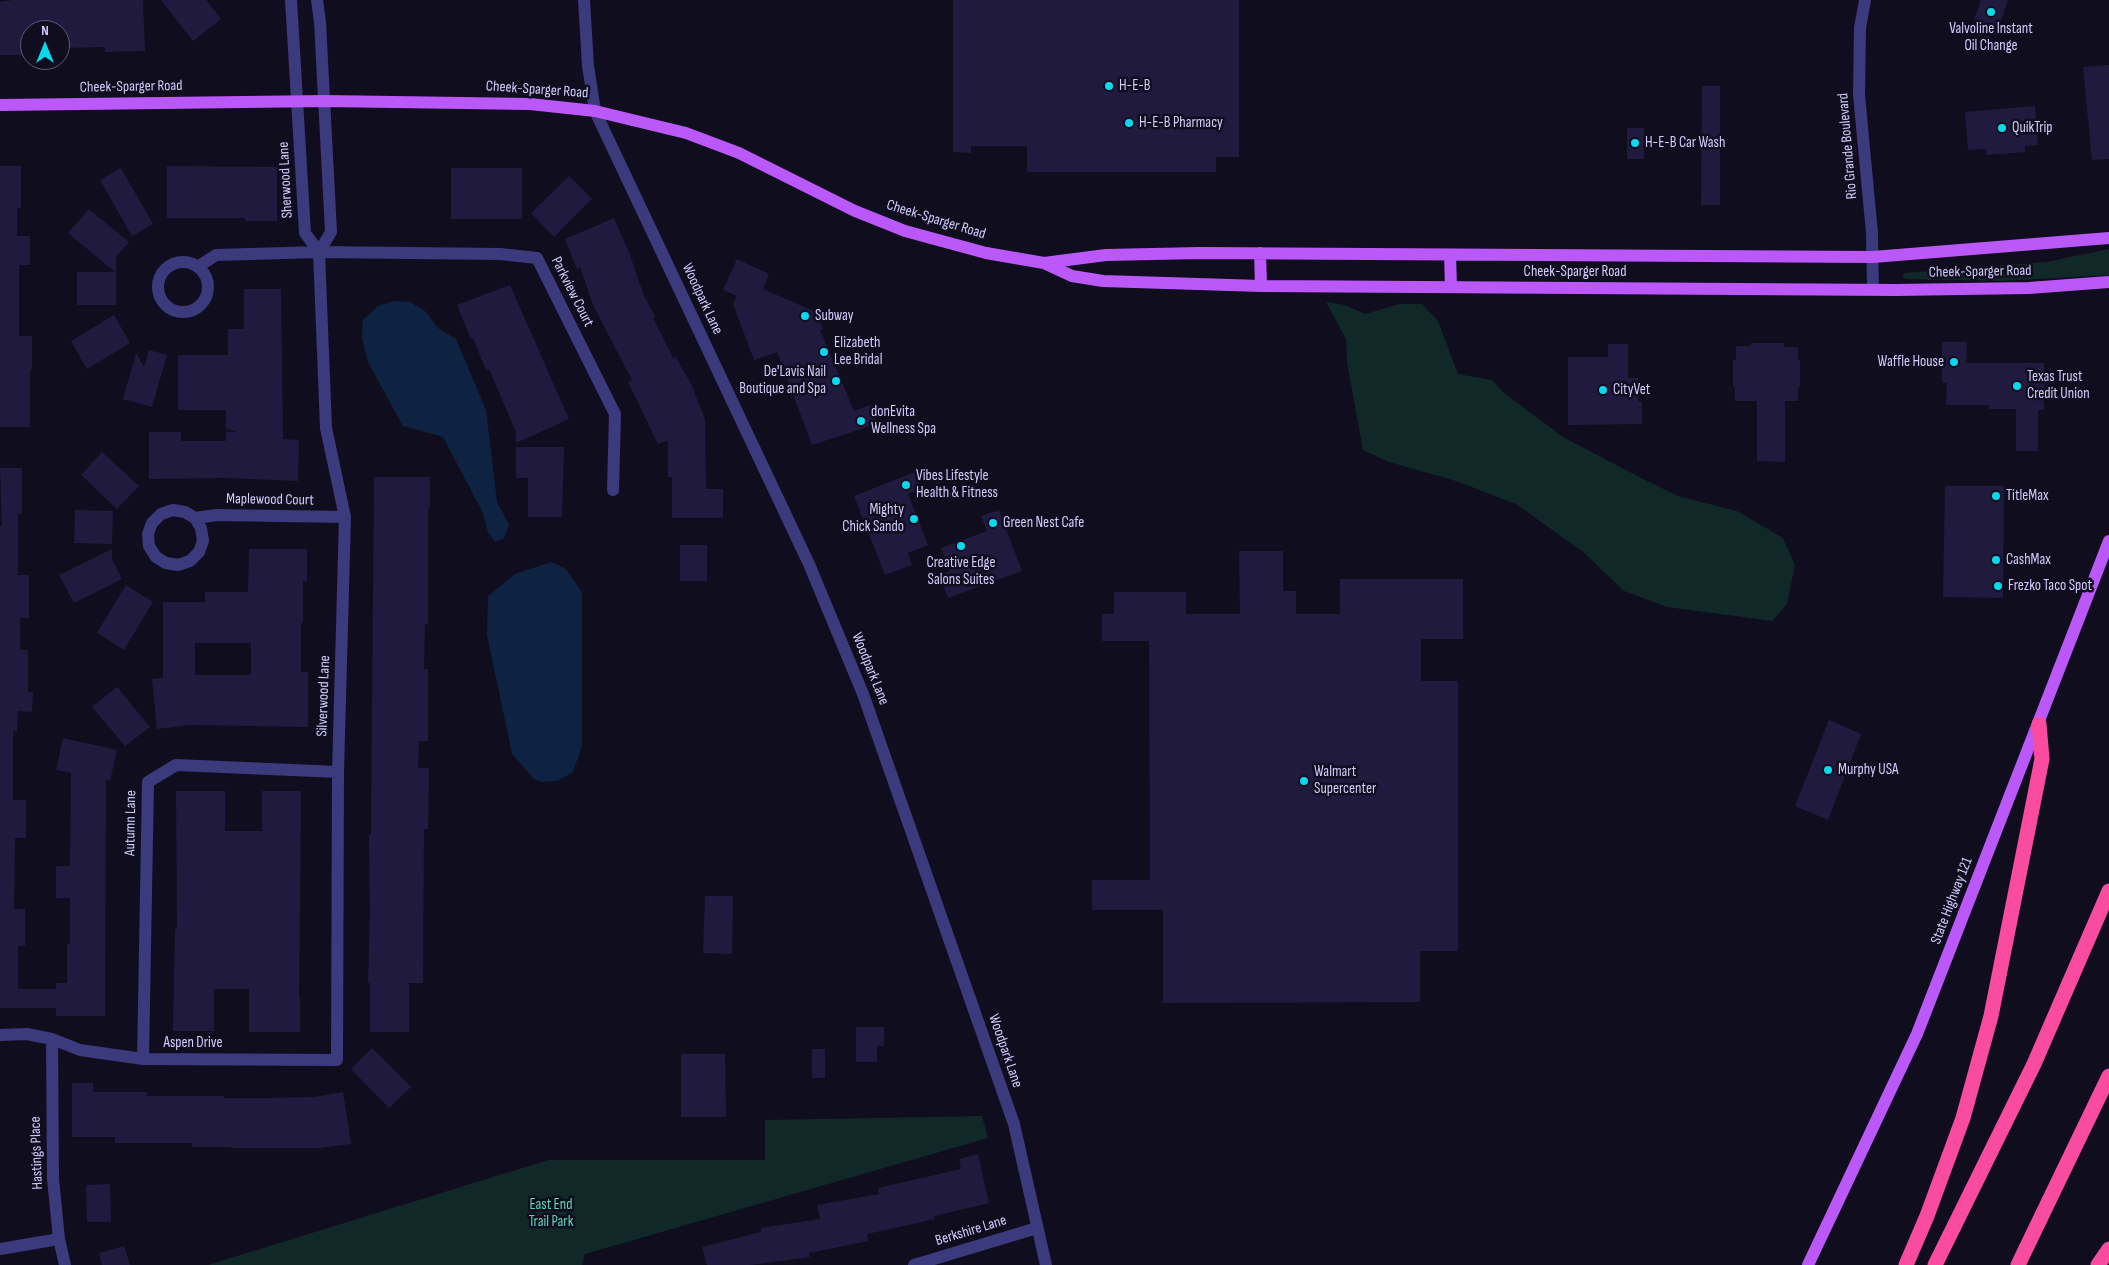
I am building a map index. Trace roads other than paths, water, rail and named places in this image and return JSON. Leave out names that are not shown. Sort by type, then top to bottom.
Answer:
[{"type":"highway","points":[[1906,1265],[1927,1216],[1963,1118],[1991,1016],[2042,758],[2039,724]]},
{"type":"highway","points":[[1935,1265],[2034,1064],[2109,891]]},
{"type":"highway","points":[[2018,1265],[2109,1076]]},
{"type":"highway","points":[[2098,1265],[2109,1249]]},
{"type":"main road","name":"Cheek-Sparger Road","points":[[0,105],[325,101],[530,104],[595,111],[686,133],[739,153],[855,211],[905,231],[986,253],[1044,263],[1072,276],[1103,281],[1261,286],[1873,289],[2021,289],[2109,282]]},
{"type":"main road","name":"Cheek-Sparger Road","points":[[1044,263],[1106,255],[1200,252],[1873,257],[2109,238]]},
{"type":"main road","points":[[1260,253],[1261,286]]},
{"type":"main road","points":[[1450,255],[1451,287]]},
{"type":"main road","name":"State Highway 121","points":[[1808,1265],[1917,1034],[2109,541]]},
{"type":"street","points":[[291,0],[298,101]]},
{"type":"street","points":[[199,266],[216,255],[319,252],[332,232],[317,0]]},
{"type":"street","name":"Woodpark Lane","points":[[584,0],[588,66],[595,111],[809,564],[863,694],[1014,1124],[1036,1228],[1046,1265]]},
{"type":"street","name":"Rio Grande Boulevard","points":[[1865,0],[1860,28],[1859,95],[1873,257],[1873,289]]},
{"type":"street","name":"Sherwood Lane","points":[[298,101],[305,233],[319,252]]},
{"type":"street","name":"Silverwood Lane","points":[[319,252],[326,428],[345,518],[338,772],[337,1060]]},
{"type":"street","name":"Parkview Court","points":[[319,252],[500,254],[537,258],[615,414],[613,490]]},
{"type":"street","points":[[184,261],[199,266],[208,280],[208,295],[198,308],[183,312],[168,307],[158,294],[159,278],[168,265],[184,261]]},
{"type":"street","name":"Maplewood Court","points":[[195,518],[201,528],[202,541],[198,552],[190,561],[172,564],[156,557],[149,546],[148,534],[152,523],[161,514],[172,510],[185,512],[195,518],[217,516],[345,518]]},
{"type":"street","name":"Autumn Lane","points":[[143,1059],[148,782],[176,765],[338,772]]},
{"type":"street","name":"Aspen Drive","points":[[0,1035],[27,1034],[80,1050],[143,1059],[337,1060]]},
{"type":"street","name":"Hastings Place","points":[[52,1040],[53,1179],[59,1239],[65,1265]]},
{"type":"street","name":"Berkshire Lane","points":[[914,1265],[1036,1228]]},
{"type":"street","points":[[0,1249],[59,1239]]},
{"type":"water","points":[[394,301],[410,302],[425,311],[439,329],[456,339],[486,410],[497,502],[509,525],[504,538],[495,542],[488,532],[482,511],[443,437],[403,426],[368,362],[362,338],[363,320],[378,306]]},
{"type":"water","points":[[551,562],[565,568],[582,592],[582,746],[573,772],[557,781],[542,782],[534,779],[512,754],[487,635],[488,596],[515,574]]},
{"type":"place","name":"Valvoline Instant Oil Change","points":[[1991,12]]},
{"type":"place","name":"H-E-B","points":[[1109,86]]},
{"type":"place","name":"H-E-B Pharmacy","points":[[1129,123]]},
{"type":"place","name":"QuikTrip","points":[[2002,128]]},
{"type":"place","name":"H-E-B Car Wash","points":[[1635,143]]},
{"type":"place","name":"Subway","points":[[805,316]]},
{"type":"place","name":"Elizabeth Lee Bridal","points":[[824,352]]},
{"type":"place","name":"Waffle House","points":[[1954,362]]},
{"type":"place","name":"De'Lavis Nail Boutique and Spa","points":[[836,381]]},
{"type":"place","name":"Texas Trust Credit Union","points":[[2017,386]]},
{"type":"place","name":"CityVet","points":[[1603,390]]},
{"type":"place","name":"donEvita Wellness Spa","points":[[861,421]]},
{"type":"place","name":"Vibes Lifestyle Health & Fitness","points":[[906,485]]},
{"type":"place","name":"TitleMax","points":[[1996,496]]},
{"type":"place","name":"Mighty Chick Sando","points":[[914,519]]},
{"type":"place","name":"Green Nest Cafe","points":[[993,523]]},
{"type":"place","name":"Creative Edge Salons Suites","points":[[961,546]]},
{"type":"place","name":"CashMax","points":[[1996,560]]},
{"type":"place","name":"Frezko Taco Spot","points":[[1998,586]]},
{"type":"place","name":"Murphy USA","points":[[1828,770]]},
{"type":"place","name":"Walmart Supercenter","points":[[1304,781]]},
{"type":"park label","name":"East End Trail Park","points":[[551,1214]]}]
